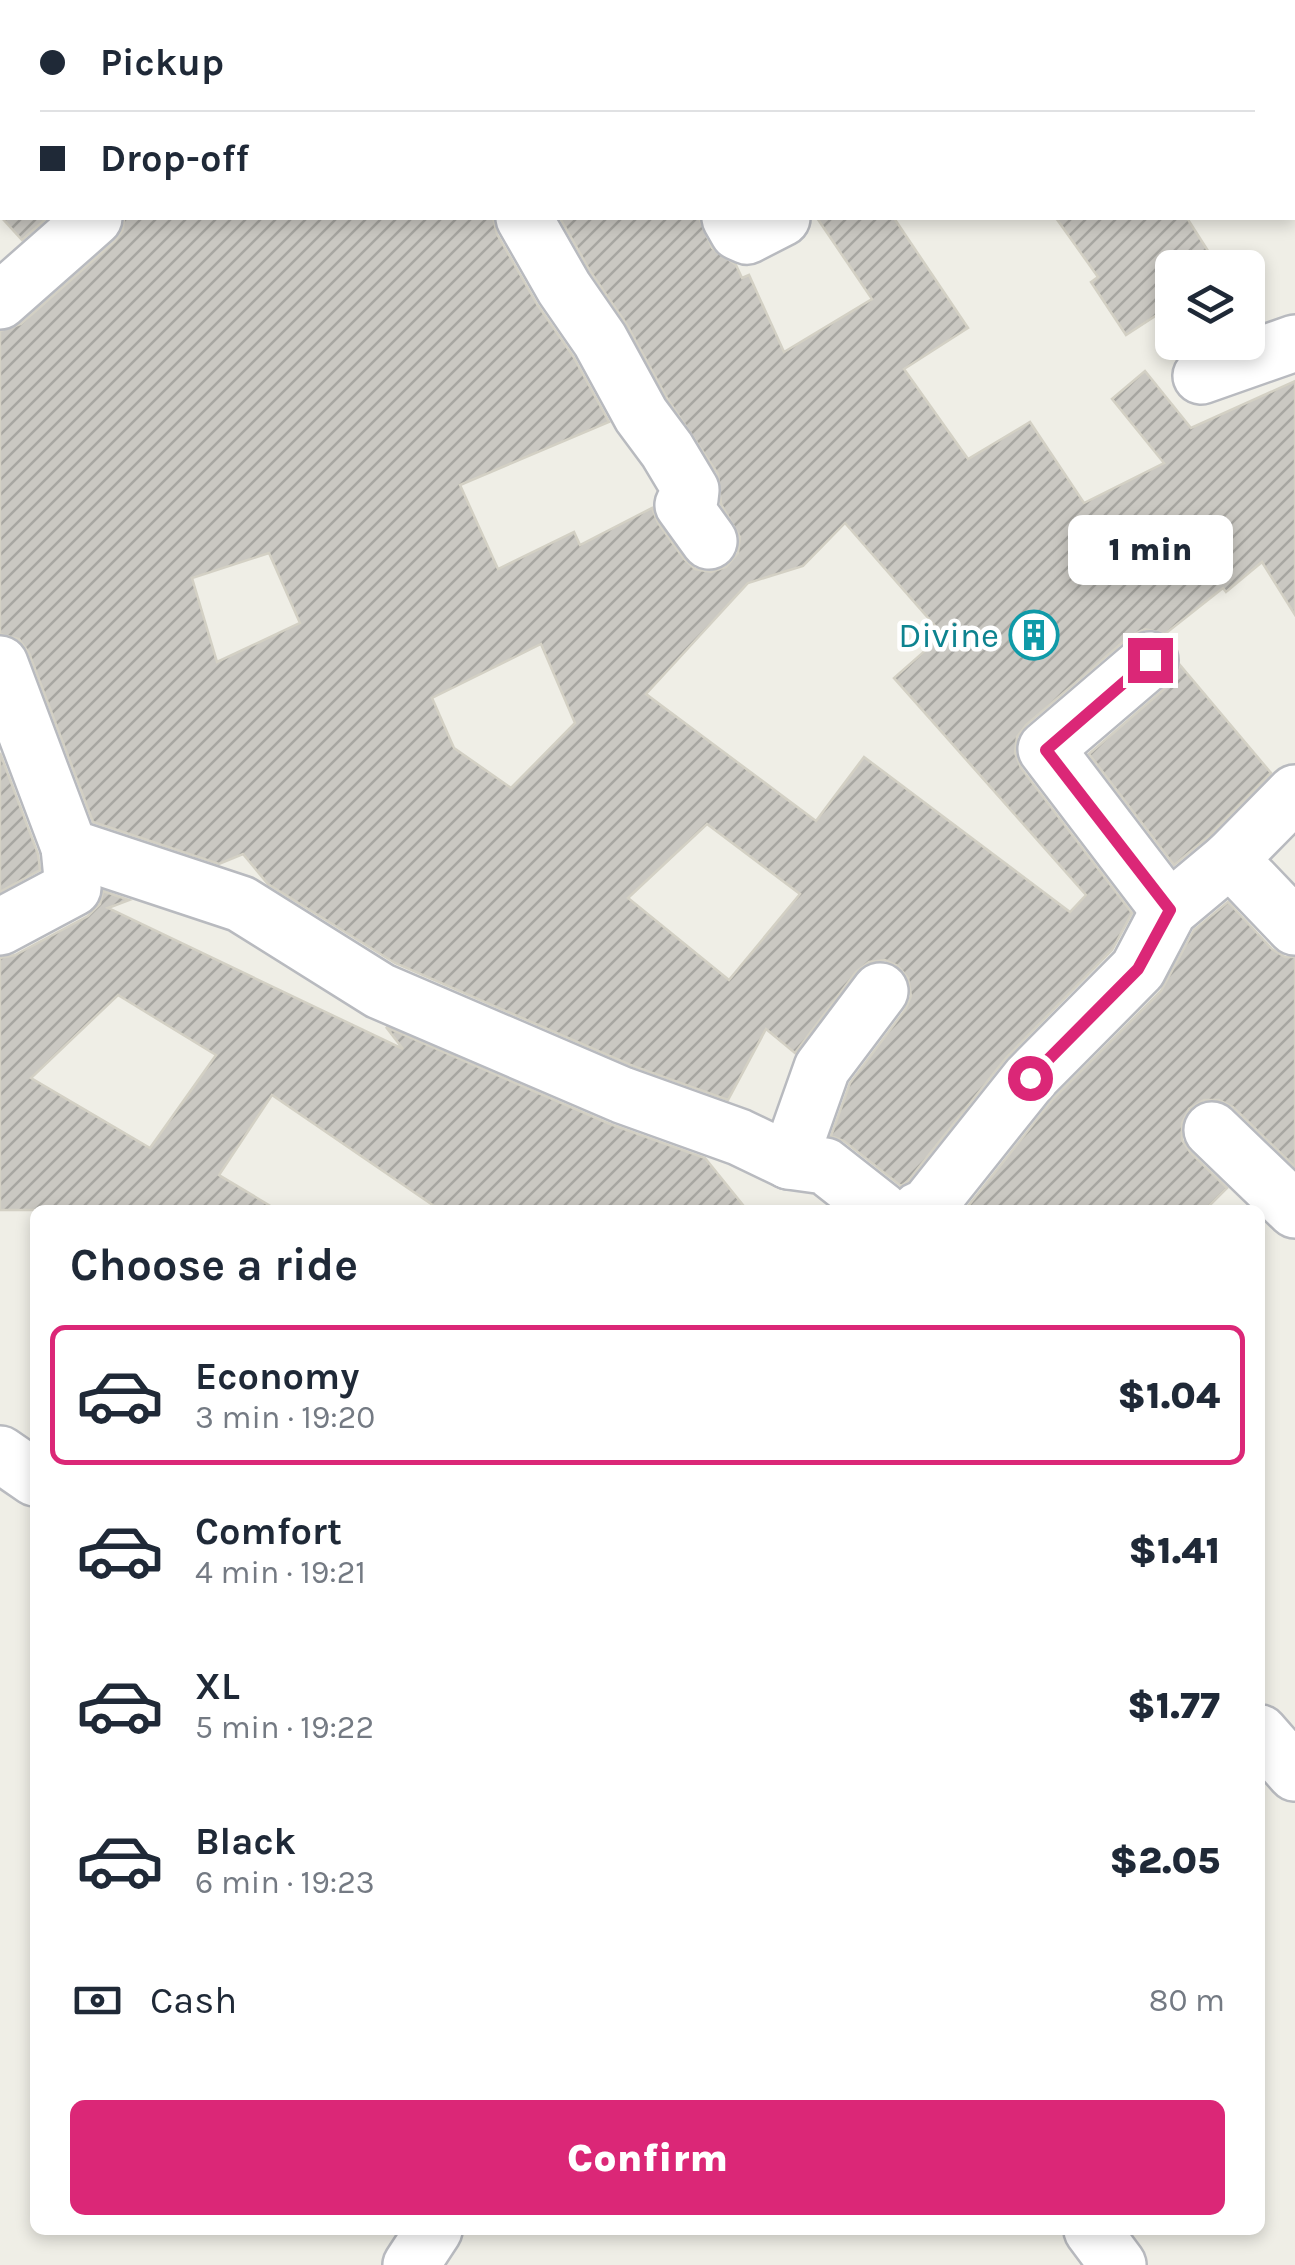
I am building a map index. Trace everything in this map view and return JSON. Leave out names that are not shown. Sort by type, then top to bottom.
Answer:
[{"type":"street","points":[[0,301],[92,220]]},
{"type":"street","points":[[525,220],[564,288],[600,340],[641,415],[668,450],[691,490],[690,499],[683,504],[709,541]]},
{"type":"street","points":[[731,220],[738,232],[748,236],[779,220]]},
{"type":"street","points":[[1200,376],[1295,342]]},
{"type":"street","points":[[1150,660],[1046,750],[1170,910]]},
{"type":"street","points":[[0,664],[69,847],[72,888],[0,926]]},
{"type":"street","points":[[929,1205],[1030,1078],[1138,969],[1170,910],[1230,859],[1295,794]]},
{"type":"street","points":[[69,847],[240,904],[380,990],[622,1096],[740,1137],[789,1161],[826,1166],[874,1205]]},
{"type":"street","points":[[1230,859],[1295,926]]},
{"type":"street","points":[[789,1161],[822,1068],[880,991]]},
{"type":"street","points":[[1212,1130],[1295,1210]]},
{"type":"street","points":[[0,1454],[30,1475]]},
{"type":"street","points":[[1265,1739],[1295,1773]]},
{"type":"street","points":[[412,2265],[431,2235]]},
{"type":"street","points":[[1096,2235],[1118,2265]]},
{"type":"building","points":[[4,220],[45,220],[22,240]]},
{"type":"building","points":[[124,220],[494,220],[497,234],[537,304],[573,356],[609,422],[460,485],[498,569],[574,532],[580,545],[652,508],[684,559],[695,569],[711,572],[726,567],[738,553],[740,537],[721,504],[718,474],[667,398],[561,220],[700,220],[712,248],[736,265],[742,278],[749,275],[784,352],[872,299],[818,220],[895,220],[968,328],[904,369],[968,459],[1030,422],[1084,503],[1164,463],[1112,399],[1145,371],[1191,428],[1295,381],[1295,615],[1262,562],[1165,634],[1145,629],[1130,636],[1017,737],[1015,753],[1021,768],[1132,913],[1112,950],[1006,1058],[901,1186],[844,1141],[831,1136],[850,1083],[905,1010],[911,996],[908,978],[898,966],[885,960],[869,962],[856,972],[795,1053],[766,1029],[728,1100],[633,1066],[395,963],[268,884],[243,854],[219,864],[93,822],[29,653],[19,639],[0,634],[0,331],[21,324],[115,241]],"holes":[[[845,523],[943,635],[894,678],[1086,895],[1070,912],[864,757],[816,821],[646,694],[748,583],[803,566]],[[269,553],[300,623],[217,662],[192,578]],[[541,644],[575,723],[511,788],[454,748],[432,698]],[[707,824],[800,894],[729,980],[628,898]]]},
{"type":"building","points":[[1057,220],[1188,220],[1207,250],[1155,250],[1155,316],[1126,335],[1091,282],[1098,277]]},
{"type":"building","points":[[1180,665],[1271,773],[1209,836],[1174,865],[1089,754],[1170,684]]},
{"type":"building","points":[[0,753],[38,854],[40,870],[0,892]]},
{"type":"building","points":[[103,891],[129,900],[108,908],[403,1049],[386,1027],[610,1124],[705,1158],[743,1205],[433,1205],[272,1095],[219,1175],[269,1205],[30,1205],[30,1210],[0,1210],[0,958],[15,955],[88,916],[100,904]],"holes":[[[118,995],[216,1055],[150,1148],[31,1078]]]},
{"type":"building","points":[[1228,902],[1272,949],[1285,957],[1295,957],[1295,1167],[1233,1107],[1219,1100],[1204,1100],[1189,1109],[1182,1123],[1182,1140],[1227,1188],[1210,1205],[969,1205],[1053,1099],[1161,991],[1194,930]]},
{"type":"place","name":"Divine","points":[[1034,635]]},
{"type":"route","points":[[1030,1078],[1138,969],[1170,910],[1046,750],[1052,740],[1150,660]]}]
